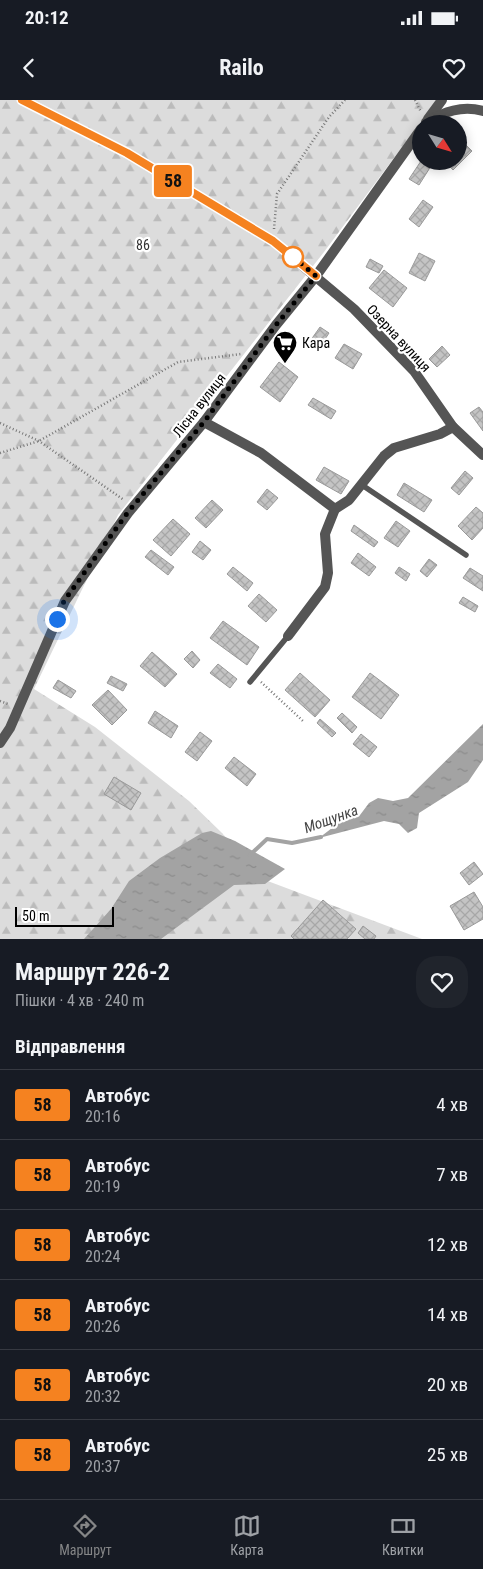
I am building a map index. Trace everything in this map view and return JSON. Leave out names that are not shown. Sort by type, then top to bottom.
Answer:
[{"type":"street","name":"Озерна вулиця","points":[[22,100],[127,153],[273,241],[354,309],[414,371],[453,427],[483,456]]},
{"type":"street","name":"Лісна вулиця","points":[[431,115],[442,100]]},
{"type":"street","points":[[440,115],[464,108],[483,111]]},
{"type":"street","name":"Лісна вулиця","points":[[0,743],[10,728],[64,601],[133,506],[204,422],[258,352],[276,325],[316,276],[412,142]]},
{"type":"street","points":[[204,422],[261,453],[335,509]]},
{"type":"street","points":[[288,636],[325,587],[328,573],[325,534],[335,509],[349,500],[384,456],[394,448],[440,434],[453,427]]},
{"type":"lane","points":[[362,485],[466,556]]},
{"type":"lane","points":[[250,682],[288,636]]},
{"type":"path","points":[[273,241],[277,194],[329,117],[345,100]]},
{"type":"path","points":[[0,453],[39,441],[178,362],[258,352]]},
{"type":"path","points":[[0,423],[39,441],[133,506]]},
{"type":"path","points":[[255,676],[304,722]]},
{"type":"green space","name":"86","points":[[0,100],[437,100],[426,115],[412,115],[412,134],[324,252],[118,515],[34,689],[95,727],[189,801],[221,832],[265,880],[422,939],[0,939]]},
{"type":"water","points":[[483,724],[483,760],[468,782],[419,813],[417,828],[408,833],[399,824],[384,821],[319,838],[332,828],[333,821],[339,816],[360,815],[369,803],[378,798],[393,801],[408,798]]},
{"type":"water","points":[[211,831],[235,841],[285,869],[265,884],[234,885],[161,939],[84,939],[111,909],[129,881],[160,858],[202,833]]},
{"type":"building","points":[[468,147],[472,151],[468,155]]},
{"type":"building","points":[[415,170],[428,170],[419,185],[409,179]]},
{"type":"building","points":[[423,200],[433,207],[419,227],[409,219]]},
{"type":"building","points":[[419,253],[435,261],[425,281],[409,273]]},
{"type":"building","points":[[370,259],[383,266],[379,273],[366,267]]},
{"type":"building","points":[[384,270],[407,288],[393,307],[369,288]]},
{"type":"building","points":[[320,327],[329,333],[318,350],[308,344]]},
{"type":"building","points":[[344,344],[362,354],[353,369],[335,358]]},
{"type":"building","points":[[442,346],[450,355],[437,367],[429,359]]},
{"type":"building","points":[[279,362],[298,377],[280,402],[260,387]]},
{"type":"building","points":[[313,398],[336,411],[331,419],[308,405]]},
{"type":"building","points":[[479,407],[483,412],[483,431],[470,413]]},
{"type":"building","points":[[324,467],[349,481],[341,494],[316,480]]},
{"type":"building","points":[[465,471],[473,478],[459,495],[451,488]]},
{"type":"building","points":[[404,483],[432,500],[424,512],[397,495]]},
{"type":"building","points":[[267,489],[278,498],[267,510],[257,502]]},
{"type":"building","points":[[212,500],[223,510],[206,528],[195,518]]},
{"type":"building","points":[[476,507],[483,513],[483,528],[472,540],[458,526]]},
{"type":"building","points":[[173,519],[190,534],[171,556],[153,540]]},
{"type":"building","points":[[396,521],[410,531],[398,547],[384,538]]},
{"type":"building","points":[[354,525],[378,542],[374,547],[351,531]]},
{"type":"building","points":[[200,541],[211,550],[203,560],[192,552]]},
{"type":"building","points":[[151,550],[174,567],[168,575],[145,557]]},
{"type":"building","points":[[358,553],[376,567],[369,576],[351,563]]},
{"type":"building","points":[[429,559],[437,565],[427,577],[420,571]]},
{"type":"building","points":[[233,567],[253,583],[247,591],[227,574]]},
{"type":"building","points":[[399,567],[410,574],[406,581],[395,573]]},
{"type":"building","points":[[470,568],[483,576],[483,591],[463,578]]},
{"type":"building","points":[[259,594],[277,610],[266,622],[248,606]]},
{"type":"building","points":[[463,597],[478,606],[475,612],[459,603]]},
{"type":"building","points":[[223,621],[259,647],[247,665],[210,638]]},
{"type":"building","points":[[192,651],[200,660],[193,668],[184,659]]},
{"type":"building","points":[[152,652],[177,674],[165,687],[140,666]]},
{"type":"building","points":[[218,664],[237,679],[230,688],[210,673]]},
{"type":"building","points":[[300,673],[330,700],[315,717],[285,690]]},
{"type":"building","points":[[370,673],[399,695],[381,719],[352,697]]},
{"type":"building","points":[[111,676],[127,684],[123,691],[107,683]]},
{"type":"building","points":[[58,680],[76,691],[71,698],[53,688]]},
{"type":"building","points":[[108,690],[127,710],[112,725],[92,705]]},
{"type":"building","points":[[155,711],[178,726],[171,738],[148,723]]},
{"type":"building","points":[[342,713],[357,727],[352,733],[337,718]]},
{"type":"building","points":[[320,719],[336,733],[332,737],[317,723]]},
{"type":"building","points":[[200,732],[212,741],[197,761],[185,752]]},
{"type":"building","points":[[361,734],[377,747],[369,757],[353,744]]},
{"type":"building","points":[[234,757],[256,774],[247,786],[225,768]]},
{"type":"building","points":[[114,777],[141,793],[131,810],[104,794]]},
{"type":"building","points":[[474,862],[483,874],[469,885],[460,873]]},
{"type":"building","points":[[474,892],[483,907],[483,919],[464,930],[450,906]]},
{"type":"building","points":[[323,900],[356,929],[347,939],[294,939],[291,936]]},
{"type":"building","points":[[363,926],[376,936],[374,939],[365,939],[358,933]]},
{"type":"waterway","name":"Мощунка","points":[[250,855],[267,839],[292,843],[321,837]]},
{"type":"bus line","name":"58","points":[[22,100],[127,153],[273,241],[316,276]]},
{"type":"place","name":"Кара","points":[[285,364]]},
{"type":"route","points":[[57,619],[64,601],[128,512],[204,422],[258,352],[276,325],[316,276],[287,252],[293,257]]}]
